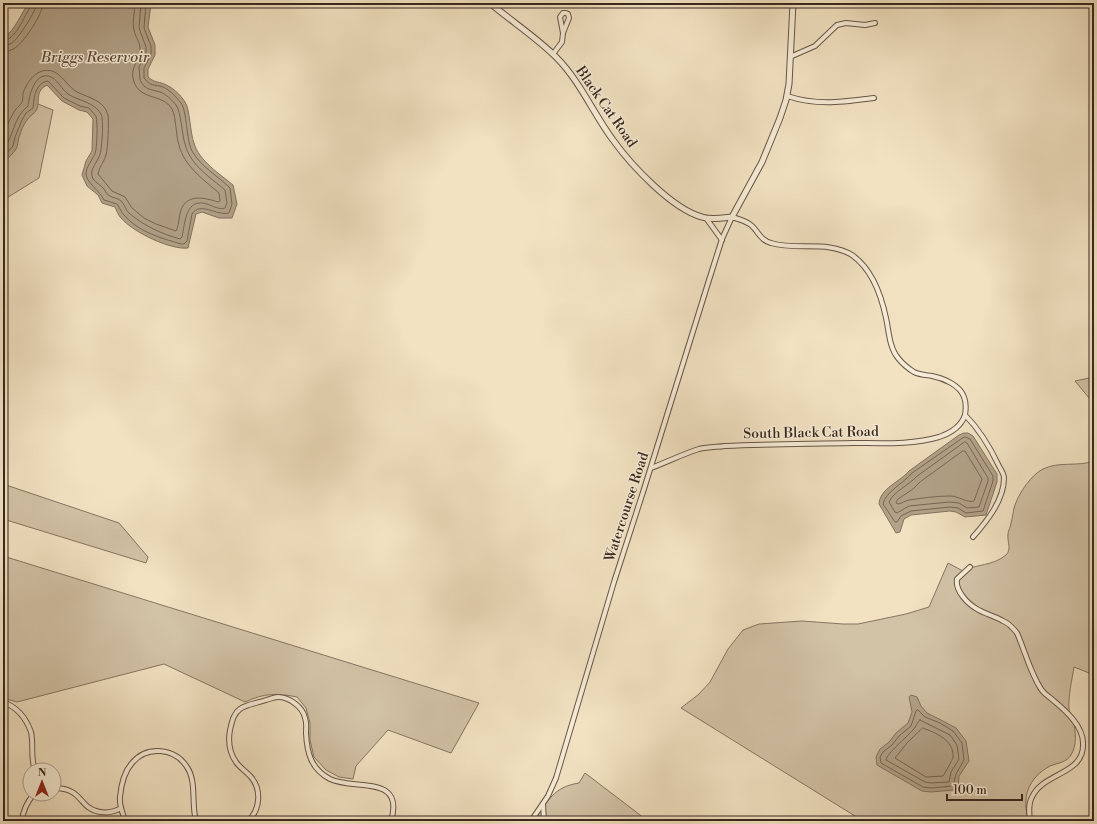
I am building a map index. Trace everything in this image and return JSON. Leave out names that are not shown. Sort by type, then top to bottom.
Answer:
[{"type":"street","name":"Black Cat Road","points":[[490,3],[553,54],[576,83],[612,140],[624,155],[662,194],[674,203],[689,212],[706,218],[732,217],[742,219],[752,226],[757,234],[765,241],[770,243],[781,246],[814,246],[832,248],[850,254],[858,260],[873,278],[886,317],[891,345],[898,358],[915,373],[945,380],[958,388],[964,396],[965,415]]},
{"type":"street","points":[[732,217],[762,162],[780,118],[789,84],[793,3]]},
{"type":"street","points":[[790,57],[815,46],[837,25],[846,23],[865,25],[875,23]]},
{"type":"street","points":[[553,54],[562,42],[563,33]]},
{"type":"street","points":[[786,96],[814,102],[851,102],[874,98]]},
{"type":"street","name":"Watercourse Road","points":[[531,821],[543,804],[556,778],[614,582],[722,240],[732,217]]},
{"type":"street","points":[[706,218],[722,240]]},
{"type":"street","points":[[965,415],[973,423],[989,445],[1004,476],[1000,495],[988,521],[974,537]]},
{"type":"street","name":"South Black Cat Road","points":[[651,468],[685,453],[701,448],[725,446],[917,441],[938,437],[958,428],[963,422],[965,415]]},
{"type":"street","points":[[970,567],[957,579],[956,584],[960,593],[976,609],[1004,621],[1014,629],[1041,689],[1073,720],[1084,742],[1080,760],[1071,768],[1054,776],[1039,787],[1034,793],[1030,802],[1030,821]]},
{"type":"street","points":[[248,821],[257,808],[258,797],[252,778],[236,763],[232,755],[228,739],[232,721],[242,707],[277,697],[286,698],[301,709],[305,718],[309,758],[322,774],[343,783],[385,789],[391,795],[394,804],[391,821]]},
{"type":"street","points":[[3,702],[16,708],[20,712],[31,732],[33,762]]},
{"type":"street","points":[[125,821],[120,799],[121,790],[128,768],[138,756],[153,751],[169,752],[181,760],[190,773],[196,821]]},
{"type":"street","points":[[62,789],[73,792],[93,810],[107,812],[116,811],[121,808]]},
{"type":"street","points":[[22,821],[24,809],[28,802]]},
{"type":"street","points":[[543,804],[544,821]]},
{"type":"shaded area","points":[[33,102],[53,110],[39,178],[5,199],[3,238],[3,145]]},
{"type":"shaded area","points":[[1094,377],[1094,404],[1075,381]]},
{"type":"shaded area","points":[[1094,461],[1094,675],[1074,667],[1069,705],[1069,713],[1075,729],[1073,751],[1067,759],[1050,766],[1036,776],[1028,789],[1026,797],[1029,821],[863,821],[681,708],[699,694],[710,682],[728,649],[743,630],[759,624],[802,621],[858,624],[906,614],[929,607],[948,563],[963,571],[1001,559],[1008,553],[1008,533],[1011,526],[1015,505],[1030,479],[1039,471],[1056,465],[1081,464]]},
{"type":"shaded area","points":[[3,484],[119,523],[148,557],[146,563],[3,519]]},
{"type":"shaded area","points":[[3,556],[479,703],[451,753],[388,730],[356,766],[353,779],[339,777],[326,770],[314,757],[310,740],[310,723],[306,708],[297,697],[265,695],[245,702],[164,664],[17,702],[3,698]]},
{"type":"shaded area","points":[[585,773],[648,821],[534,821],[552,796],[563,788],[579,783]]},
{"type":"water","name":"Briggs Reservoir","points":[[30,3],[151,3],[148,27],[155,45],[155,55],[148,69],[148,77],[173,89],[181,96],[187,105],[193,139],[200,156],[210,167],[233,185],[237,204],[232,218],[219,218],[202,212],[196,214],[188,248],[180,248],[162,243],[134,229],[120,217],[115,207],[102,203],[98,195],[87,186],[82,175],[86,161],[92,151],[93,119],[87,112],[79,110],[62,101],[47,85],[43,87],[39,93],[37,109],[24,124],[16,149],[3,163],[3,37],[10,32],[27,5]]},
{"type":"water","points":[[964,433],[968,433],[973,436],[997,474],[997,482],[986,515],[965,517],[956,512],[950,511],[911,515],[904,519],[900,532],[896,533],[879,504],[880,498],[887,489],[909,471]]},
{"type":"water","points":[[911,695],[917,697],[921,706],[927,713],[956,728],[966,741],[969,761],[959,776],[958,788],[954,790],[931,792],[922,791],[877,765],[876,757],[880,749],[908,723],[912,712],[909,697]]}]
